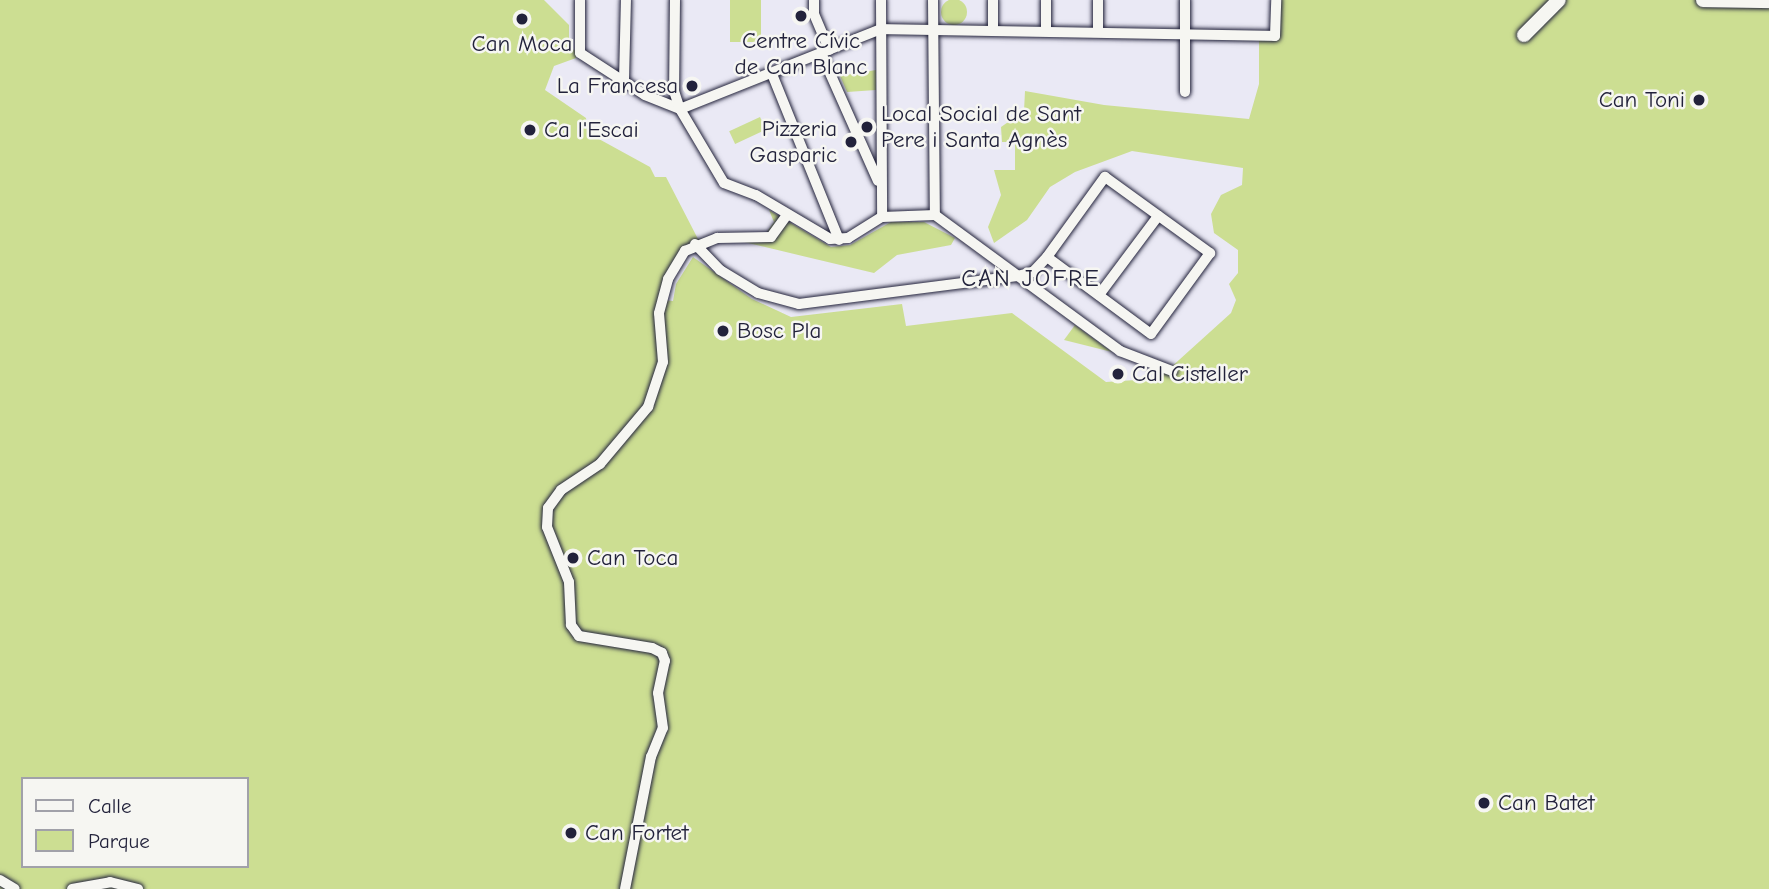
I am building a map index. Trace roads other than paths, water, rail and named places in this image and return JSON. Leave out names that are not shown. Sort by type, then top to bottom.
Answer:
[{"type":"main road","points":[[1524,35],[1559,0]]},
{"type":"main road","points":[[1703,0],[1769,1]]},
{"type":"street","points":[[580,0],[580,53],[680,109],[881,29],[1275,36],[1276,0]]},
{"type":"street","points":[[624,80],[626,0]]},
{"type":"street","points":[[675,0],[674,91],[680,109],[724,184],[756,195],[820,236],[839,240],[881,217],[935,215],[1120,351],[1172,372]]},
{"type":"street","points":[[814,0],[814,14],[825,52],[880,184]]},
{"type":"street","points":[[881,0],[881,217]]},
{"type":"street","points":[[933,0],[935,215]]},
{"type":"street","points":[[993,0],[993,31]]},
{"type":"street","points":[[1046,0],[1046,31]]},
{"type":"street","points":[[1098,0],[1098,32]]},
{"type":"street","points":[[1185,0],[1185,92]]},
{"type":"street","points":[[772,74],[839,240]]},
{"type":"street","points":[[695,244],[720,270],[758,293],[799,304],[1017,276],[1033,272],[1047,257],[1105,177],[1210,253],[1151,334],[1047,257]]},
{"type":"street","points":[[625,889],[651,757],[663,728],[658,693],[665,661],[662,653],[652,648],[579,636],[571,625],[569,582],[547,527],[548,508],[561,490],[600,464],[648,407],[663,362],[659,313],[668,279],[685,251],[695,244],[717,238],[771,237],[786,215]]},
{"type":"street","points":[[1099,295],[1158,216]]},
{"type":"street","points":[[0,880],[15,889]]},
{"type":"street","points":[[72,889],[121,884],[138,889]]},
{"type":"place","name":"Centre Cívic de Can Blanc","points":[[801,16]]},
{"type":"place","name":"Can Moca","points":[[522,19]]},
{"type":"place","name":"La Francesa","points":[[692,86]]},
{"type":"place","name":"Can Toni","points":[[1699,100]]},
{"type":"place","name":"Local Social de Sant Pere i Santa Agnès","points":[[867,127]]},
{"type":"place","name":"Ca l'Escai","points":[[530,130]]},
{"type":"place","name":"Pizzeria Gasparic","points":[[851,142]]},
{"type":"place","name":"Bosc Pla","points":[[723,331]]},
{"type":"place","name":"Cal Cisteller","points":[[1118,374]]},
{"type":"place","name":"Can Toca","points":[[573,558]]},
{"type":"place","name":"Can Batet","points":[[1484,803]]},
{"type":"place","name":"Can Fortet","points":[[571,833]]},
{"type":"district","name":"CAN JOFRE","points":[[1031,279]]}]
